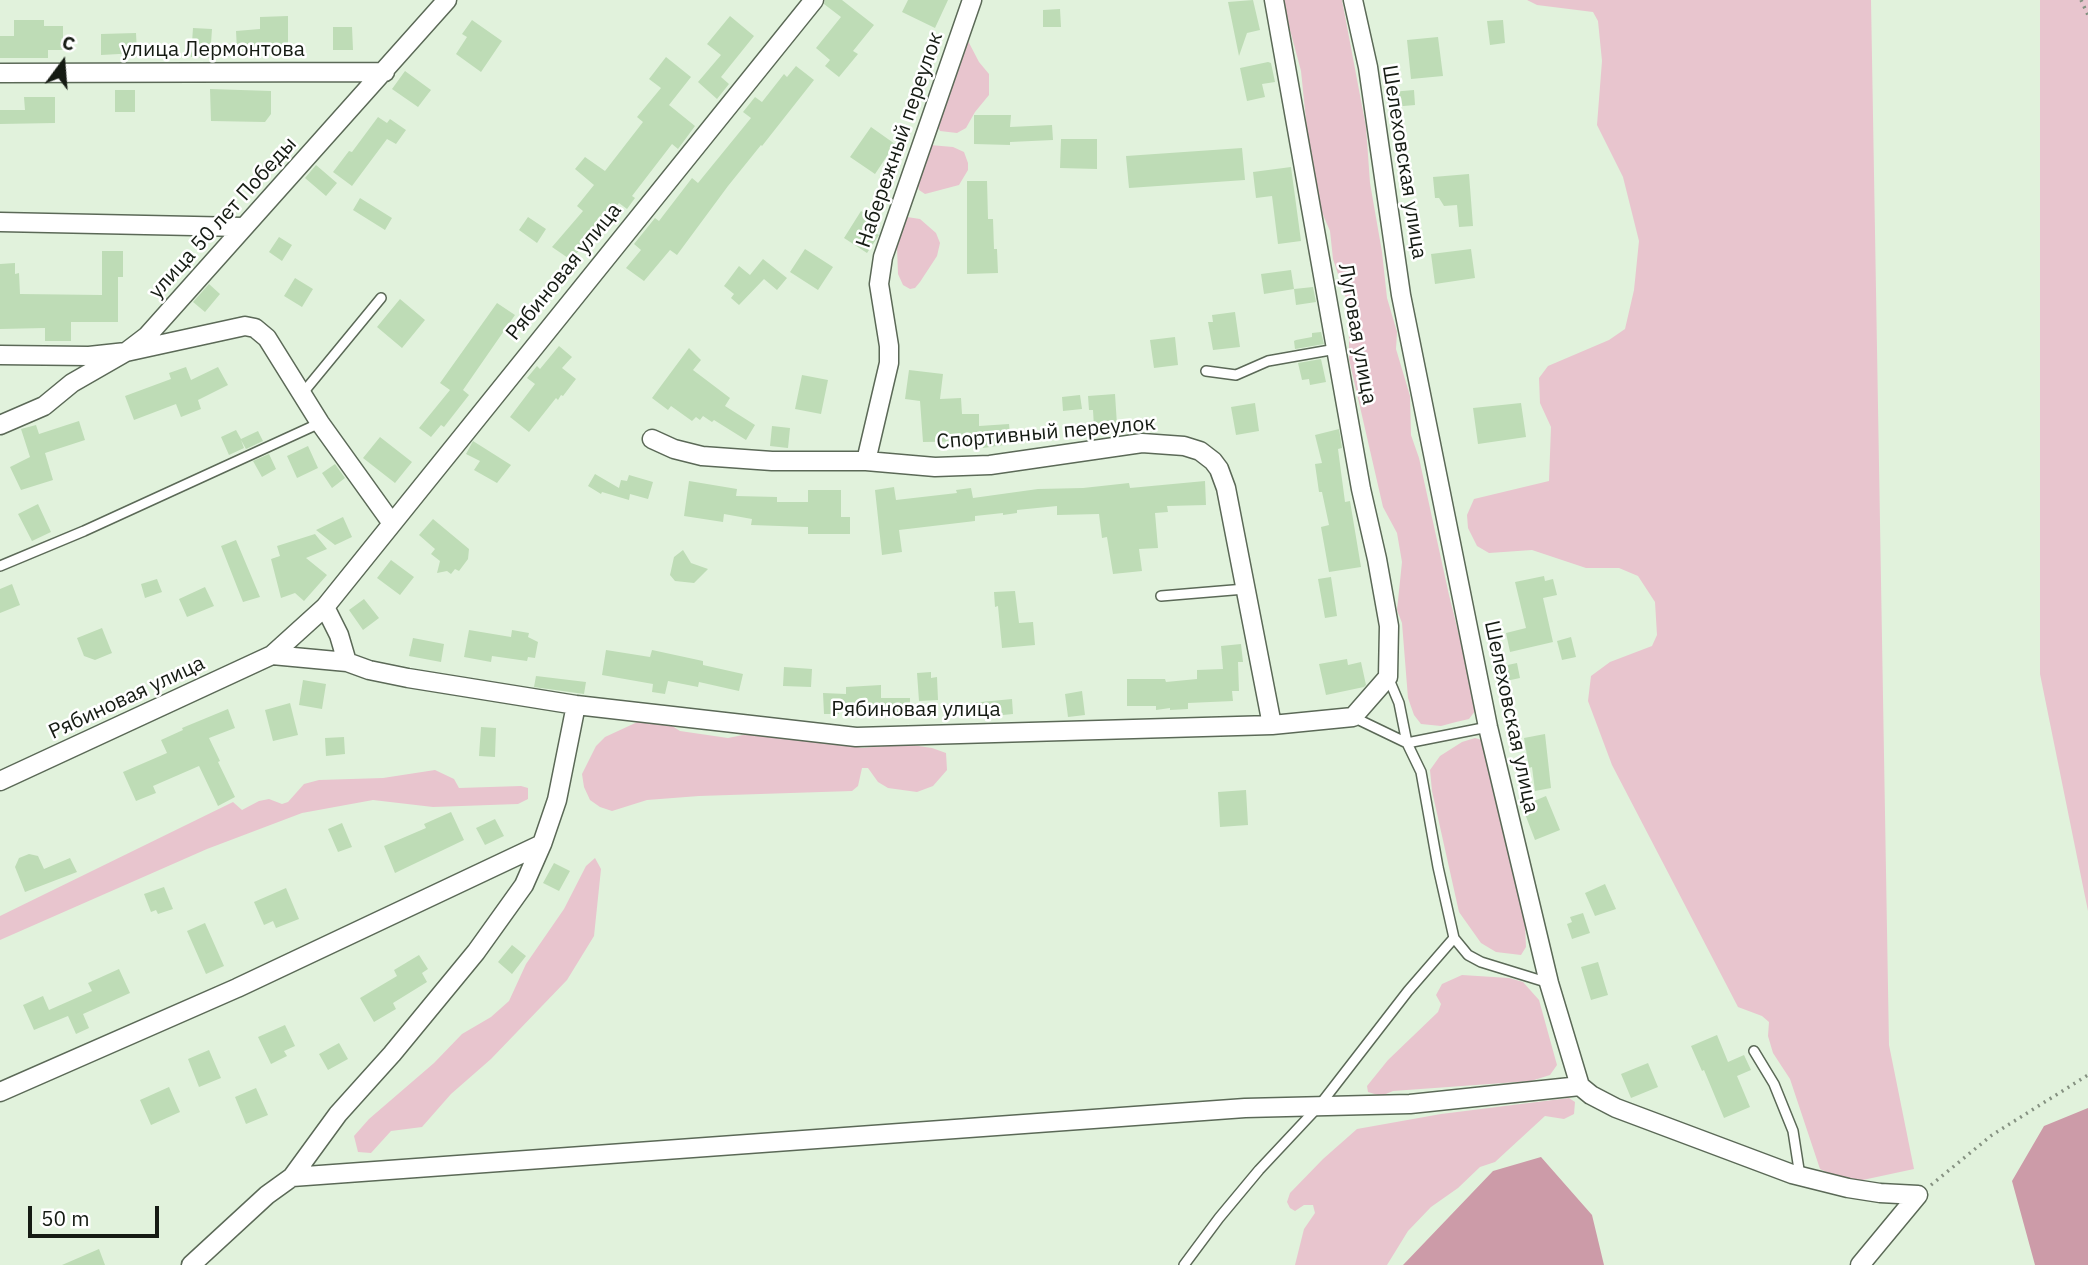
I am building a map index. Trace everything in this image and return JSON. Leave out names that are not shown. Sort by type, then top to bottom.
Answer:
[{"type":"street","name":"улица 50 лет Победы","points":[[0,425],[44,405],[72,383],[126,352],[159,324],[242,227],[447,0]]},
{"type":"street","name":"Рябиновая улица","points":[[0,781],[272,655],[325,607],[814,0]]},
{"type":"street","name":"Набережный переулок","points":[[866,461],[888,363],[889,346],[879,285],[883,257],[972,0]]},
{"type":"street","name":"Луговая улица","points":[[1273,0],[1361,489],[1387,612],[1390,651],[1388,677]]},
{"type":"street","name":"Шелеховская улица","points":[[1353,0],[1368,67],[1401,295],[1488,727],[1549,983],[1580,1086]]},
{"type":"street","name":"улица Лермонтова","points":[[0,73],[384,72]]},
{"type":"street","points":[[0,222],[242,227]]},
{"type":"street","points":[[0,355],[89,356],[126,352],[245,326],[255,328],[267,338],[320,424],[391,522]]},
{"type":"street","name":"Спортивный переулок","points":[[652,439],[674,449],[702,456],[960,467],[1014,462],[1142,443],[1192,448],[1213,461],[1223,477],[1272,725]]},
{"type":"street","points":[[325,607],[340,635],[347,662]]},
{"type":"street","name":"Рябиновая улица","points":[[272,655],[347,662],[369,670],[408,678],[576,705],[856,737],[1272,725],[1353,717]]},
{"type":"street","points":[[1353,717],[1388,677]]},
{"type":"street","points":[[191,1265],[267,1195],[292,1177],[338,1114],[392,1054],[476,952],[524,885],[557,800],[576,705]]},
{"type":"street","points":[[0,1092],[250,982],[542,844]]},
{"type":"street","points":[[292,1177],[1231,1109],[1410,1104],[1580,1086],[1616,1108],[1800,1176],[1870,1192],[1918,1195]]},
{"type":"street","points":[[1860,1265],[1918,1195]]},
{"type":"lane","points":[[302,394],[381,298]]},
{"type":"lane","points":[[1206,371],[1236,375],[1268,361],[1336,349]]},
{"type":"lane","points":[[0,566],[320,424]]},
{"type":"lane","points":[[1161,596],[1245,589]]},
{"type":"lane","points":[[1388,677],[1399,703],[1406,743],[1421,772],[1437,867],[1454,938],[1468,955],[1481,962],[1549,983]]},
{"type":"lane","points":[[1353,717],[1406,743],[1488,727]]},
{"type":"lane","points":[[1184,1265],[1259,1170],[1319,1106],[1408,991],[1454,938]]},
{"type":"lane","points":[[1754,1051],[1774,1084],[1789,1121],[1798,1154],[1800,1176]]},
{"type":"path","points":[[2081,0],[2088,15]]},
{"type":"path","points":[[1918,1195],[1992,1135],[2088,1074]]},
{"type":"shaded area","points":[[1282,0],[1342,0],[1366,127],[1370,183],[1387,298],[1397,332],[1396,349],[1410,396],[1411,435],[1419,458],[1475,699],[1475,711],[1469,719],[1441,726],[1421,724],[1414,715],[1408,698],[1402,623],[1397,610],[1402,562],[1397,533],[1383,507],[1349,359],[1349,307],[1333,259],[1330,231],[1320,208],[1310,159],[1301,71]]},
{"type":"shaded area","points":[[1527,0],[1871,0],[1889,1045],[1914,1169],[1858,1181],[1820,1169],[1790,1079],[1773,1053],[1768,1036],[1769,1022],[1762,1016],[1738,1007],[1612,765],[1588,701],[1591,676],[1610,662],[1652,646],[1657,635],[1655,602],[1638,576],[1619,568],[1586,568],[1532,550],[1489,553],[1477,546],[1468,528],[1467,515],[1474,499],[1549,481],[1551,427],[1540,403],[1539,378],[1548,366],[1609,340],[1625,329],[1634,290],[1639,241],[1623,177],[1597,125],[1602,61],[1598,21],[1593,12],[1537,5]]},
{"type":"shaded area","points":[[2040,0],[2088,0],[2088,911],[2040,674]]},
{"type":"shaded area","points":[[967,39],[989,74],[989,95],[966,128],[957,133],[940,131],[936,123]]},
{"type":"shaded area","points":[[930,145],[953,147],[964,152],[968,170],[959,185],[925,194],[919,190],[917,181]]},
{"type":"shaded area","points":[[907,217],[920,219],[936,233],[940,243],[937,256],[920,282],[910,289],[903,285],[898,274],[897,247],[900,228]]},
{"type":"shaded area","points":[[644,719],[666,722],[680,731],[728,738],[753,733],[828,740],[862,748],[905,744],[932,748],[946,753],[947,770],[933,786],[917,792],[888,788],[878,782],[868,768],[862,768],[858,786],[852,791],[647,800],[612,811],[600,807],[590,800],[582,774],[596,746],[605,737]]},
{"type":"shaded area","points":[[1475,738],[1482,740],[1486,746],[1525,924],[1526,947],[1521,955],[1496,952],[1481,943],[1459,912],[1432,791],[1430,770],[1440,756],[1462,742]]},
{"type":"shaded area","points":[[435,770],[454,779],[459,788],[528,788],[528,799],[518,804],[433,807],[373,800],[302,813],[207,849],[0,940],[0,916],[233,802],[242,810],[269,799],[282,804],[288,802],[304,784],[319,780],[383,778]]},
{"type":"shaded area","points":[[595,858],[601,869],[594,936],[567,980],[491,1059],[451,1094],[422,1127],[391,1131],[371,1153],[358,1152],[354,1136],[369,1119],[434,1063],[462,1034],[491,1017],[509,1001],[526,964],[564,909],[586,866]]},
{"type":"shaded area","points":[[1462,975],[1509,978],[1523,982],[1539,1000],[1557,1065],[1550,1075],[1531,1081],[1393,1091],[1381,1096],[1368,1092],[1367,1086],[1388,1060],[1438,1012],[1441,1004],[1436,995],[1442,984]]},
{"type":"shaded area","points":[[1569,1098],[1575,1102],[1574,1114],[1564,1119],[1545,1116],[1495,1162],[1480,1167],[1458,1188],[1431,1207],[1408,1231],[1387,1265],[1295,1265],[1304,1229],[1315,1213],[1313,1205],[1304,1205],[1295,1211],[1290,1208],[1287,1202],[1290,1193],[1357,1129],[1441,1114]]},
{"type":"shaded area","points":[[2088,1108],[2088,1265],[2035,1265],[2012,1181],[2044,1126]]},
{"type":"shaded area","points":[[1541,1157],[1592,1215],[1604,1265],[1403,1265],[1493,1171]]},
{"type":"building","points":[[825,0],[842,0],[874,25],[853,51],[858,54],[839,77],[825,66],[830,60],[816,48],[841,17],[824,4]]},
{"type":"building","points":[[908,0],[948,0],[935,28],[902,12]]},
{"type":"building","points":[[1253,0],[1260,30],[1247,33],[1239,56],[1228,2]]},
{"type":"building","points":[[1060,9],[1061,27],[1043,27],[1043,10]]},
{"type":"building","points":[[288,16],[288,47],[237,50],[236,31],[260,29],[260,17]]},
{"type":"building","points":[[730,16],[754,36],[721,77],[729,84],[717,99],[698,82],[721,55],[707,44]]},
{"type":"building","points":[[14,20],[44,20],[44,26],[63,26],[63,50],[48,50],[48,58],[0,58],[0,36],[14,36]]},
{"type":"building","points":[[472,20],[502,41],[481,72],[456,54],[467,37],[462,34]]},
{"type":"building","points":[[1503,20],[1505,43],[1490,45],[1487,21]]},
{"type":"building","points":[[333,27],[352,27],[353,50],[333,50]]},
{"type":"building","points":[[193,28],[212,29],[210,58],[191,57]]},
{"type":"building","points":[[136,33],[137,53],[101,55],[101,34]]},
{"type":"building","points":[[1438,37],[1443,76],[1411,79],[1407,40]]},
{"type":"building","points":[[666,57],[691,77],[669,105],[695,126],[678,149],[672,144],[632,196],[635,198],[627,209],[619,203],[571,260],[552,247],[583,211],[577,206],[594,185],[575,169],[585,157],[605,171],[643,122],[637,117],[661,88],[649,79]]},
{"type":"building","points":[[1271,63],[1275,82],[1262,84],[1265,97],[1247,101],[1240,68]]},
{"type":"building","points":[[796,66],[814,80],[728,186],[677,255],[670,250],[644,281],[626,268],[641,250],[634,244],[655,218],[659,221],[692,178],[698,183],[751,118],[743,112],[755,97],[762,102],[784,74],[787,77]]},
{"type":"building","points":[[405,71],[431,90],[418,107],[392,89]]},
{"type":"building","points":[[210,89],[271,91],[271,114],[265,122],[211,121]]},
{"type":"building","points":[[115,90],[135,90],[135,112],[115,112]]},
{"type":"building","points":[[1414,90],[1415,105],[1392,107],[1391,92]]},
{"type":"building","points":[[24,97],[55,97],[55,123],[0,124],[0,110],[25,110]]},
{"type":"building","points":[[974,115],[1011,115],[1010,127],[1052,125],[1053,140],[1010,142],[1010,145],[974,144]]},
{"type":"building","points":[[378,117],[387,123],[390,119],[406,130],[396,144],[387,139],[352,186],[333,172]]},
{"type":"building","points":[[871,127],[895,144],[875,174],[850,157]]},
{"type":"building","points":[[1061,139],[1097,139],[1097,169],[1060,168]]},
{"type":"building","points":[[1242,148],[1245,180],[1129,188],[1126,156]]},
{"type":"building","points":[[316,165],[337,183],[326,196],[305,178]]},
{"type":"building","points":[[1291,167],[1301,241],[1278,244],[1272,196],[1256,198],[1253,172]]},
{"type":"building","points":[[1469,174],[1473,226],[1459,227],[1457,205],[1444,206],[1439,198],[1435,198],[1433,177]]},
{"type":"building","points":[[967,181],[987,181],[988,219],[993,219],[998,273],[967,274]]},
{"type":"building","points":[[360,198],[392,218],[385,230],[353,210]]},
{"type":"building","points":[[861,211],[876,221],[870,230],[879,235],[867,253],[844,238]]},
{"type":"building","points":[[528,217],[546,229],[537,243],[519,230]]},
{"type":"building","points":[[279,237],[292,245],[282,261],[269,252]]},
{"type":"building","points":[[805,249],[833,267],[818,290],[790,272]]},
{"type":"building","points":[[1471,249],[1475,278],[1435,284],[1431,254]]},
{"type":"building","points":[[102,251],[123,251],[123,277],[118,277],[118,322],[71,322],[71,341],[45,341],[45,328],[0,329],[0,264],[15,263],[15,274],[19,273],[20,294],[102,295]]},
{"type":"building","points":[[763,259],[787,278],[777,290],[764,279],[739,305],[731,298],[734,294],[724,286],[739,266],[750,275]]},
{"type":"building","points":[[1291,270],[1294,289],[1264,294],[1261,274]]},
{"type":"building","points":[[295,278],[313,289],[302,307],[284,296]]},
{"type":"building","points":[[209,284],[220,294],[205,312],[193,302]]},
{"type":"building","points":[[1313,287],[1316,302],[1296,305],[1294,289]]},
{"type":"building","points":[[400,299],[425,320],[402,348],[377,327]]},
{"type":"building","points":[[497,303],[515,315],[463,390],[469,395],[444,427],[441,425],[431,437],[419,428],[450,390],[440,383]]},
{"type":"building","points":[[1235,312],[1240,347],[1213,350],[1208,322],[1213,322],[1212,315]]},
{"type":"building","points":[[1321,332],[1324,344],[1295,349],[1294,341]]},
{"type":"building","points":[[1175,337],[1178,365],[1154,368],[1150,340]]},
{"type":"building","points":[[559,346],[572,357],[562,368],[576,379],[563,396],[558,400],[556,398],[529,432],[510,417],[535,384],[527,378],[537,366],[540,369]]},
{"type":"building","points":[[689,348],[701,360],[693,370],[730,398],[725,406],[755,425],[746,440],[714,420],[712,422],[703,416],[700,420],[696,417],[692,421],[671,406],[668,410],[652,398]]},
{"type":"building","points":[[1321,359],[1326,382],[1310,385],[1309,379],[1302,380],[1298,363]]},
{"type":"building","points":[[186,367],[191,380],[218,367],[228,385],[198,400],[201,409],[181,417],[176,404],[134,420],[125,396],[171,379],[169,373]]},
{"type":"building","points":[[909,370],[943,374],[940,399],[961,398],[962,414],[979,414],[979,426],[1009,424],[1011,444],[983,448],[982,441],[923,442],[920,401],[905,399]]},
{"type":"building","points":[[802,375],[828,380],[821,414],[795,409]]},
{"type":"building","points":[[1115,394],[1117,425],[1094,427],[1093,410],[1089,410],[1088,396]]},
{"type":"building","points":[[1080,395],[1082,409],[1063,411],[1062,397]]},
{"type":"building","points":[[1255,403],[1259,431],[1236,435],[1231,407]]},
{"type":"building","points":[[1521,403],[1526,437],[1478,444],[1473,408]]},
{"type":"building","points":[[79,421],[85,440],[45,453],[53,480],[21,490],[10,467],[30,457],[21,429],[36,425],[39,434]]},
{"type":"building","points":[[772,426],[790,428],[788,448],[770,446]]},
{"type":"building","points":[[1339,429],[1342,448],[1338,449],[1345,502],[1350,501],[1361,567],[1329,572],[1321,527],[1329,525],[1322,492],[1319,492],[1315,464],[1322,463],[1315,435]]},
{"type":"building","points":[[236,430],[241,439],[258,431],[263,441],[246,449],[241,440],[244,448],[229,455],[221,437]]},
{"type":"building","points":[[380,437],[412,462],[395,483],[363,458]]},
{"type":"building","points":[[473,441],[511,465],[497,483],[474,470],[480,461],[466,454]]},
{"type":"building","points":[[308,446],[318,468],[297,478],[287,456]]},
{"type":"building","points":[[269,454],[276,469],[262,477],[253,461]]},
{"type":"building","points":[[335,464],[345,478],[332,488],[322,473]]},
{"type":"building","points":[[595,474],[619,488],[621,480],[627,481],[629,475],[653,482],[648,499],[630,494],[629,500],[602,492],[601,494],[588,486]]},
{"type":"building","points":[[689,481],[737,489],[736,496],[777,497],[777,502],[808,502],[808,490],[841,490],[841,517],[850,517],[850,534],[808,534],[808,527],[751,525],[752,519],[724,514],[723,522],[684,516]]},
{"type":"building","points":[[1205,481],[1206,505],[1167,506],[1168,512],[1155,513],[1158,548],[1139,549],[1142,571],[1113,574],[1107,537],[1102,538],[1099,514],[1057,515],[1057,506],[1017,510],[1017,513],[1003,515],[975,516],[975,521],[899,530],[902,552],[882,555],[875,490],[894,487],[896,500],[957,493],[956,490],[971,488],[973,498],[1038,489],[1129,483],[1130,488]]},
{"type":"building","points":[[38,504],[51,532],[32,541],[18,514]]},
{"type":"building","points":[[343,517],[352,537],[335,545],[316,530]]},
{"type":"building","points":[[433,519],[469,549],[468,559],[459,571],[455,569],[451,574],[447,571],[437,573],[440,561],[431,554],[435,549],[419,535]]},
{"type":"building","points":[[315,534],[327,549],[306,558],[327,575],[304,601],[295,593],[281,598],[271,559],[280,556],[277,546]]},
{"type":"building","points":[[236,540],[260,597],[243,602],[221,546]]},
{"type":"building","points":[[683,550],[691,563],[708,569],[694,583],[675,581],[670,575],[674,557]]},
{"type":"building","points":[[391,560],[414,577],[400,595],[377,578]]},
{"type":"building","points":[[1544,576],[1545,581],[1553,579],[1557,595],[1543,598],[1553,642],[1510,652],[1506,633],[1526,628],[1515,582]]},
{"type":"building","points":[[1331,577],[1337,616],[1325,618],[1318,579]]},
{"type":"building","points":[[157,579],[162,592],[145,598],[141,584]]},
{"type":"building","points":[[12,584],[20,605],[0,613],[0,589]]},
{"type":"building","points":[[205,587],[214,606],[187,617],[179,599]]},
{"type":"building","points":[[1015,591],[1019,623],[1033,622],[1035,645],[1002,648],[994,592]]},
{"type":"building","points":[[364,599],[379,618],[363,630],[349,610]]},
{"type":"building","points":[[102,628],[112,653],[95,660],[84,656],[77,638]]},
{"type":"building","points":[[469,630],[511,637],[512,630],[529,633],[528,637],[538,642],[535,658],[528,657],[527,661],[492,656],[491,662],[464,657]]},
{"type":"building","points":[[1571,637],[1576,657],[1562,660],[1557,641]]},
{"type":"building","points":[[413,638],[444,644],[441,662],[409,656]]},
{"type":"building","points":[[1241,644],[1243,662],[1238,662],[1239,691],[1232,691],[1233,701],[1188,703],[1188,709],[1170,710],[1156,710],[1156,706],[1127,706],[1127,679],[1165,679],[1166,682],[1197,679],[1197,670],[1223,669],[1221,646]]},
{"type":"building","points":[[606,650],[650,657],[652,650],[703,661],[703,665],[743,674],[739,691],[699,682],[698,687],[668,681],[665,694],[652,692],[653,684],[602,675]]},
{"type":"building","points":[[1347,659],[1348,665],[1361,662],[1366,685],[1326,695],[1319,664]]},
{"type":"building","points":[[1517,663],[1520,678],[1506,681],[1503,666]]},
{"type":"building","points":[[784,667],[812,669],[811,687],[783,686]]},
{"type":"building","points":[[931,672],[931,678],[937,677],[938,700],[919,701],[917,673]]},
{"type":"building","points":[[536,676],[586,682],[584,694],[534,687]]},
{"type":"building","points":[[303,680],[326,684],[322,709],[299,705]]},
{"type":"building","points":[[881,685],[881,698],[910,698],[910,714],[870,713],[870,709],[839,710],[839,714],[824,714],[823,693],[846,694],[846,687]]},
{"type":"building","points":[[1082,691],[1085,715],[1068,717],[1065,694]]},
{"type":"building","points":[[1012,699],[1013,714],[972,718],[971,703]]},
{"type":"building","points":[[290,703],[298,735],[273,741],[265,710]]},
{"type":"building","points":[[228,709],[235,728],[209,738],[235,797],[218,806],[199,766],[153,786],[156,793],[136,801],[123,772],[167,753],[161,740]]},
{"type":"building","points":[[481,727],[496,728],[495,757],[479,756]]},
{"type":"building","points":[[1545,734],[1551,788],[1535,791],[1524,738]]},
{"type":"building","points":[[344,737],[345,754],[326,756],[325,738]]},
{"type":"building","points":[[1246,790],[1248,825],[1220,827],[1218,792]]},
{"type":"building","points":[[1546,796],[1560,830],[1535,840],[1522,806]]},
{"type":"building","points":[[451,812],[464,840],[395,873],[384,846],[426,828],[424,824]]},
{"type":"building","points":[[495,819],[504,836],[485,845],[476,828]]},
{"type":"building","points":[[342,823],[352,847],[338,852],[328,829]]},
{"type":"building","points":[[29,854],[38,856],[44,869],[70,858],[77,872],[25,892],[15,867],[19,858]]},
{"type":"building","points":[[554,863],[570,871],[559,891],[543,883]]},
{"type":"building","points":[[1605,884],[1616,909],[1595,916],[1585,893]]},
{"type":"building","points":[[164,887],[173,909],[158,914],[156,910],[151,912],[144,894]]},
{"type":"building","points":[[286,888],[299,919],[276,928],[273,921],[264,925],[254,902]]},
{"type":"building","points":[[1583,913],[1590,933],[1572,939],[1567,924],[1572,922],[1570,917]]},
{"type":"building","points":[[205,923],[224,966],[206,974],[187,931]]},
{"type":"building","points":[[512,945],[526,956],[512,974],[498,962]]},
{"type":"building","points":[[419,955],[428,969],[422,973],[427,982],[393,1003],[396,1009],[374,1022],[360,998],[397,976],[394,970]]},
{"type":"building","points":[[1598,962],[1608,995],[1591,1000],[1581,967]]},
{"type":"building","points":[[119,969],[130,993],[83,1014],[89,1028],[76,1034],[68,1016],[34,1030],[23,1005],[43,996],[49,1010],[92,991],[88,983]]},
{"type":"building","points":[[285,1025],[295,1046],[284,1051],[287,1056],[271,1064],[258,1037]]},
{"type":"building","points":[[1717,1035],[1728,1062],[1744,1055],[1751,1070],[1737,1076],[1750,1107],[1724,1118],[1691,1046]]},
{"type":"building","points":[[339,1043],[348,1059],[328,1070],[319,1054]]},
{"type":"building","points":[[209,1050],[221,1078],[199,1087],[188,1059]]},
{"type":"building","points":[[1648,1063],[1658,1087],[1631,1098],[1621,1074]]},
{"type":"building","points":[[169,1087],[180,1112],[151,1125],[140,1100]]},
{"type":"building","points":[[256,1088],[268,1115],[246,1124],[235,1097]]},
{"type":"building","points":[[99,1249],[105,1265],[62,1265]]}]
